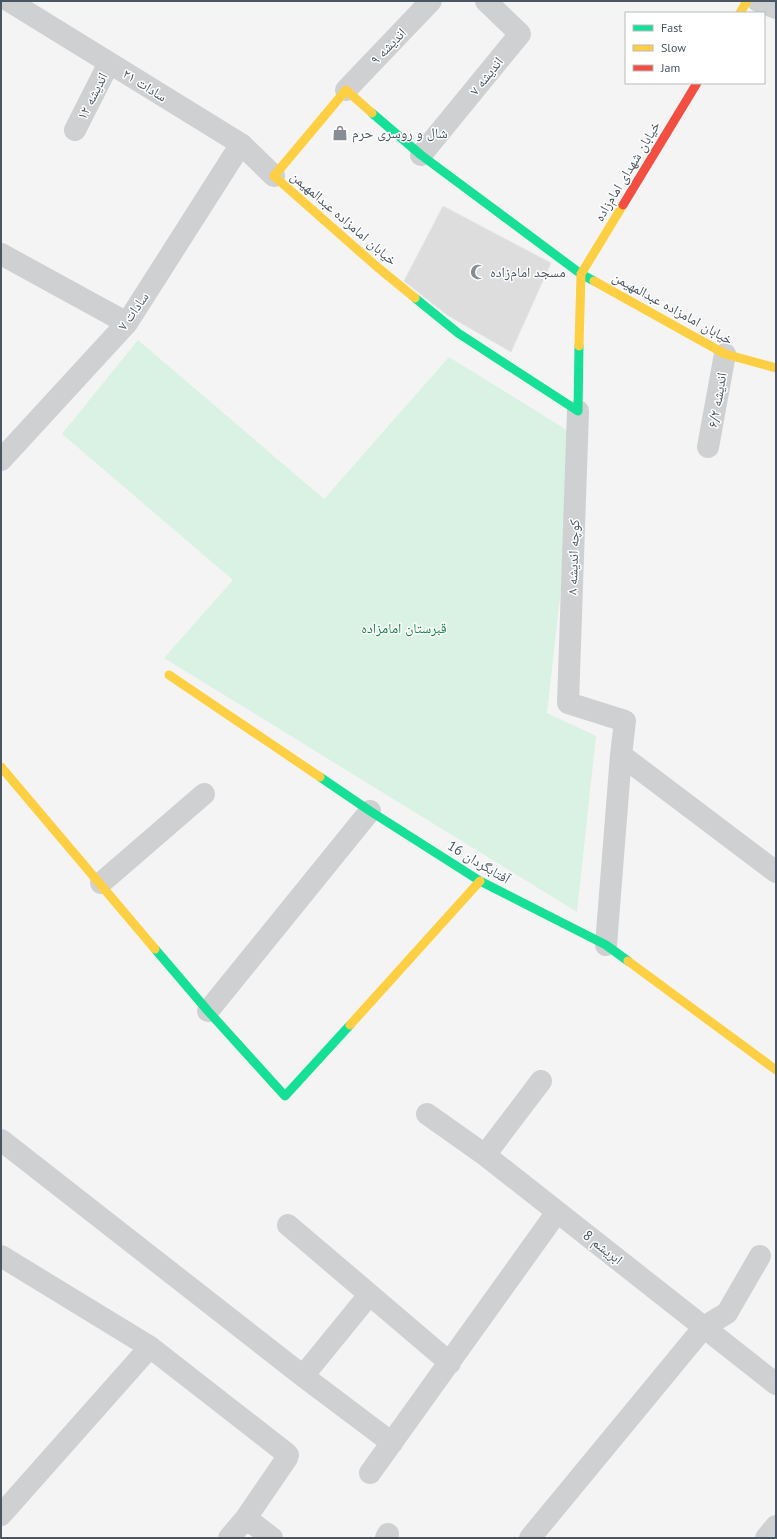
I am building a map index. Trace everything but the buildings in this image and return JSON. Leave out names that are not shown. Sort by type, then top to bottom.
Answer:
[{"type":"street","name":"سادات ۲۱","points":[[9,1],[241,144],[274,176]]},
{"type":"street","name":"اندیشه ۹","points":[[346,90],[431,1]]},
{"type":"street","name":"اندیشه ۷","points":[[421,155],[520,34],[486,1]]},
{"type":"street","points":[[741,12],[747,1]]},
{"type":"street","points":[[758,1],[776,8]]},
{"type":"street","name":"اندیشه ۱۲","points":[[75,130],[109,62]]},
{"type":"street","name":"خیابان شهدای امام‌زاده","points":[[582,274],[696,84]]},
{"type":"street","name":"خیابان امامزاده عبدالمهیمن","points":[[578,411],[458,333],[376,266],[274,176],[346,90],[421,155],[582,274],[725,354],[776,368]]},
{"type":"street","name":"سادات ۷","points":[[1,460],[127,323],[241,144]]},
{"type":"street","points":[[1,254],[127,323]]},
{"type":"street","points":[[578,411],[582,274]]},
{"type":"street","name":"اندیشه ۶/۲","points":[[708,447],[725,354]]},
{"type":"street","name":"کوچه اندیشه ۸","points":[[578,411],[568,703],[625,721],[621,755]]},
{"type":"street","name":"آفتابگردان 16","points":[[169,675],[370,811],[480,881],[606,945],[776,1070]]},
{"type":"street","points":[[621,755],[776,872]]},
{"type":"street","points":[[606,945],[621,755]]},
{"type":"street","points":[[1,768],[208,1011],[285,1096],[480,881]]},
{"type":"street","points":[[100,883],[204,794]]},
{"type":"street","points":[[208,1011],[370,811]]},
{"type":"street","points":[[485,1155],[541,1081]]},
{"type":"street","name":"ابریشم 8","points":[[427,1114],[485,1155],[776,1384]]},
{"type":"street","points":[[1,1140],[303,1376],[392,1443]]},
{"type":"street","points":[[370,1473],[557,1212]]},
{"type":"street","points":[[288,1225],[450,1363]]},
{"type":"street","points":[[1,1256],[150,1347],[288,1455],[246,1518],[229,1538]]},
{"type":"street","points":[[530,1538],[704,1327],[727,1313],[760,1256]]},
{"type":"street","points":[[303,1376],[369,1295]]},
{"type":"street","points":[[1,1515],[150,1347]]},
{"type":"street","points":[[246,1518],[272,1538]]},
{"type":"street","points":[[766,1538],[776,1526]]},
{"type":"green space","name":"قبرستان امامزاده","points":[[138,340],[324,499],[449,357],[578,437],[547,713],[596,736],[577,912],[164,658],[233,580],[62,434]]},
{"type":"traffic: fast","points":[[372,113],[421,155],[581,274],[594,281]]},
{"type":"traffic: fast","points":[[415,298],[458,333],[578,411],[579,346]]},
{"type":"traffic: fast","points":[[320,777],[370,811],[480,881],[606,945],[628,961]]},
{"type":"traffic: fast","points":[[155,949],[208,1011],[285,1096],[350,1025]]},
{"type":"traffic: slow","points":[[741,12],[747,1]]},
{"type":"traffic: slow","points":[[372,113],[346,90],[274,176],[376,266],[415,298]]},
{"type":"traffic: slow","points":[[579,346],[581,274],[623,205]]},
{"type":"traffic: slow","points":[[594,281],[725,354],[776,368]]},
{"type":"traffic: slow","points":[[169,675],[320,777]]},
{"type":"traffic: slow","points":[[1,767],[155,949]]},
{"type":"traffic: slow","points":[[350,1025],[480,881]]},
{"type":"traffic: slow","points":[[628,961],[776,1070]]},
{"type":"traffic: jam","points":[[623,205],[696,84]]},
{"type":"place","name":"شال و روسری حرم","points":[[340,133]]},
{"type":"place","name":"مسجد امام‌زاده","points":[[478,272]]}]
